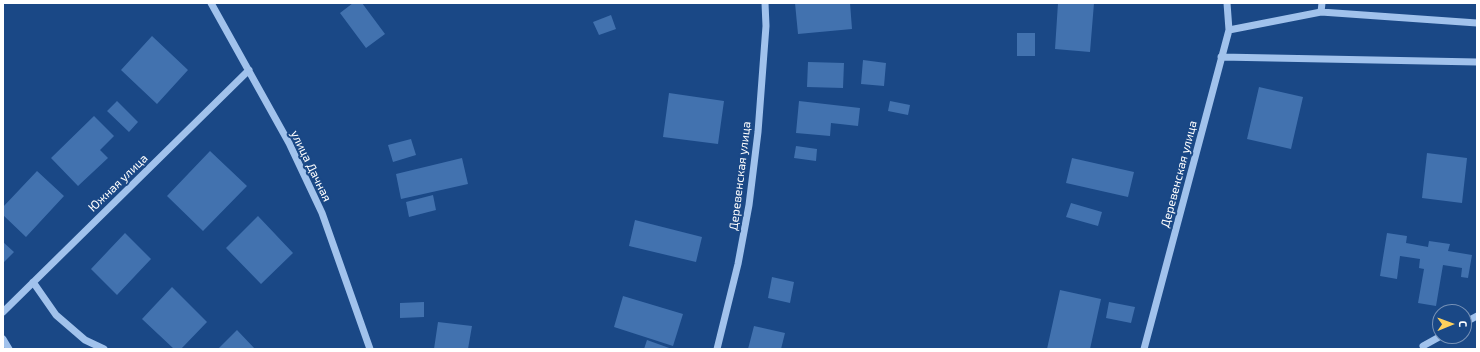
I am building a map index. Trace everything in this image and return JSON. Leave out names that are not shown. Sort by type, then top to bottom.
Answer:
[{"type":"street","name":"улица Дачная","points":[[211,3],[289,143],[322,213],[370,349]]},
{"type":"street","name":"Деревенская улица","points":[[717,349],[738,264],[749,205],[766,26],[765,3]]},
{"type":"street","name":"Деревенская улица","points":[[1144,349],[1229,30],[1227,3]]},
{"type":"street","points":[[1321,12],[1322,3]]},
{"type":"street","points":[[1229,30],[1321,12],[1477,23]]},
{"type":"street","points":[[1221,57],[1477,62]]},
{"type":"street","name":"Южная улица","points":[[3,312],[249,70]]},
{"type":"street","points":[[34,282],[56,315],[85,340],[104,349]]},
{"type":"street","points":[[3,338],[9,349]]},
{"type":"street","points":[[1423,346],[1432,341]]},
{"type":"building","points":[[353,3],[362,3],[385,34],[366,48],[340,13]]},
{"type":"building","points":[[795,3],[850,3],[852,29],[798,34]]},
{"type":"building","points":[[1058,3],[1094,3],[1090,52],[1055,49]]},
{"type":"building","points":[[611,15],[616,29],[599,35],[593,22]]},
{"type":"building","points":[[1017,33],[1035,33],[1035,56],[1017,56]]},
{"type":"building","points":[[152,36],[188,70],[157,104],[121,70]]},
{"type":"building","points":[[863,60],[886,63],[884,86],[861,84]]},
{"type":"building","points":[[808,62],[844,63],[843,88],[807,87]]},
{"type":"building","points":[[1259,87],[1303,97],[1291,149],[1247,139]]},
{"type":"building","points":[[669,93],[724,101],[718,144],[663,137]]},
{"type":"building","points":[[117,101],[138,122],[129,132],[107,111]]},
{"type":"building","points":[[799,101],[860,108],[858,126],[831,123],[830,136],[796,133]]},
{"type":"building","points":[[890,101],[910,105],[908,115],[888,111]]},
{"type":"building","points":[[94,116],[114,136],[100,150],[108,158],[78,186],[51,158]]},
{"type":"building","points":[[411,139],[416,155],[393,162],[388,145]]},
{"type":"building","points":[[796,146],[817,149],[816,161],[794,158]]},
{"type":"building","points":[[210,151],[247,186],[203,231],[167,196]]},
{"type":"building","points":[[1427,153],[1467,158],[1462,203],[1422,198]]},
{"type":"building","points":[[462,158],[468,184],[401,199],[396,174]]},
{"type":"building","points":[[1072,158],[1134,172],[1128,197],[1066,183]]},
{"type":"building","points":[[37,171],[64,196],[26,237],[3,215],[3,207]]},
{"type":"building","points":[[433,195],[436,210],[409,217],[406,202]]},
{"type":"building","points":[[1071,203],[1102,212],[1098,226],[1066,217]]},
{"type":"building","points":[[258,216],[293,253],[261,284],[226,248]]},
{"type":"building","points":[[635,220],[702,237],[696,262],[629,246]]},
{"type":"building","points":[[125,233],[151,259],[117,295],[91,269]]},
{"type":"building","points":[[1387,233],[1407,236],[1406,243],[1428,247],[1429,241],[1450,244],[1448,251],[1472,255],[1468,278],[1461,277],[1462,268],[1443,265],[1436,304],[1432,304],[1432,305],[1418,303],[1424,269],[1419,268],[1420,259],[1400,256],[1397,279],[1380,276]]},
{"type":"building","points":[[3,242],[14,252],[3,263]]},
{"type":"building","points":[[772,277],[794,282],[790,303],[768,298]]},
{"type":"building","points":[[172,287],[207,322],[181,349],[174,349],[142,319]]},
{"type":"building","points":[[1060,290],[1101,299],[1090,349],[1047,349]]},
{"type":"building","points":[[623,296],[683,314],[673,346],[614,327]]},
{"type":"building","points":[[424,302],[424,317],[400,318],[400,303]]},
{"type":"building","points":[[1109,302],[1135,307],[1131,323],[1106,318]]},
{"type":"building","points":[[438,322],[472,326],[468,349],[434,349]]},
{"type":"building","points":[[754,326],[785,333],[781,349],[748,349]]},
{"type":"building","points":[[237,330],[255,349],[218,349]]},
{"type":"building","points":[[647,340],[672,349],[644,349]]}]
